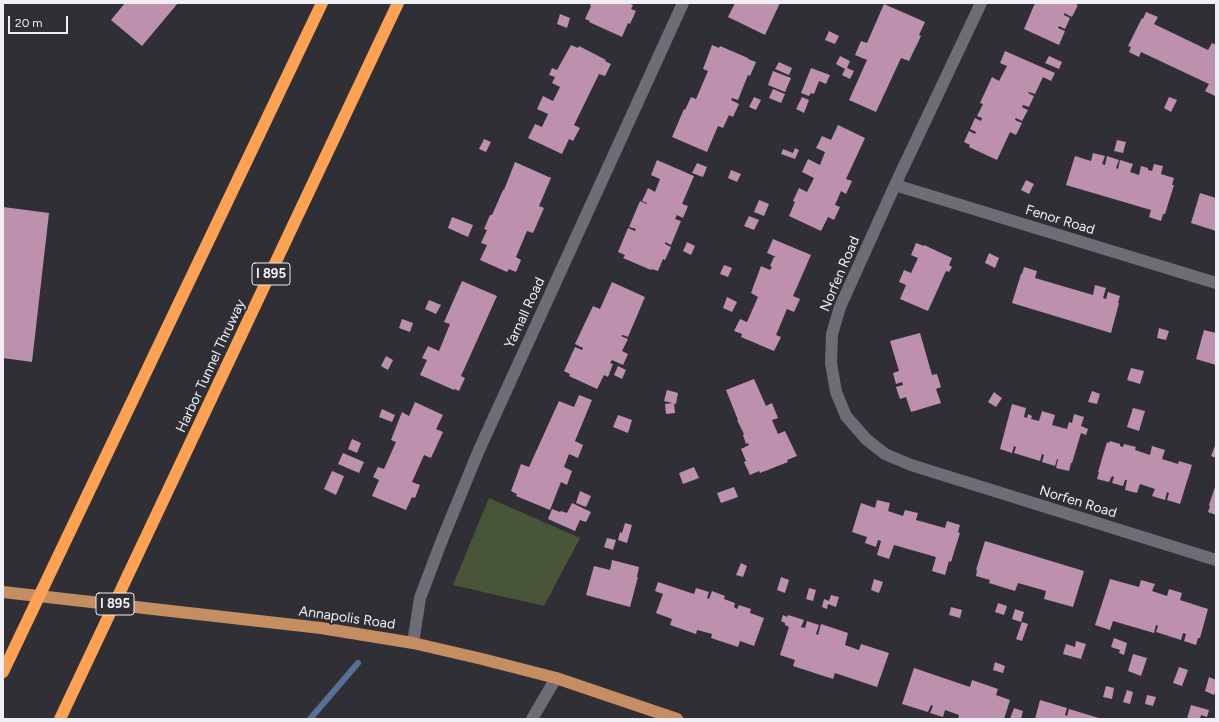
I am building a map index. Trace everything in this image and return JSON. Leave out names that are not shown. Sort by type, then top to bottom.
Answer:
[{"type":"highway","points":[[3,672],[322,3]]},
{"type":"highway","name":"Harbor Tunnel Thruway","points":[[60,719],[398,3]]},
{"type":"main road","name":"Annapolis Road","points":[[3,592],[321,628],[413,643],[556,678],[677,719]]},
{"type":"street","name":"Yarnall Road","points":[[413,643],[420,598],[479,450],[684,3]]},
{"type":"street","name":"Norfen Road","points":[[981,3],[895,185],[840,307],[832,334],[831,363],[836,392],[846,416],[866,439],[885,454],[911,465],[1216,560]]},
{"type":"street","name":"Fenor Road","points":[[895,185],[1216,283]]},
{"type":"street","points":[[532,719],[556,678]]},
{"type":"green space","points":[[489,498],[580,538],[544,606],[453,585]]},
{"type":"building","points":[[125,3],[178,3],[142,46],[111,20]]},
{"type":"building","points":[[591,3],[631,3],[630,4],[633,5],[631,9],[636,11],[630,24],[628,23],[622,37],[585,19]]},
{"type":"building","points":[[735,3],[780,3],[765,35],[728,17]]},
{"type":"building","points":[[1035,3],[1073,3],[1078,5],[1072,17],[1064,13],[1064,15],[1070,18],[1065,29],[1059,26],[1058,28],[1065,31],[1059,45],[1024,29]]},
{"type":"building","points":[[884,4],[925,22],[919,35],[921,36],[909,61],[901,58],[876,112],[849,100],[867,60],[855,55],[861,41],[867,43]]},
{"type":"building","points":[[1146,12],[1158,17],[1154,24],[1208,50],[1212,43],[1216,45],[1215,96],[1205,91],[1209,84],[1141,52],[1139,57],[1129,52],[1131,47],[1128,46]]},
{"type":"building","points":[[560,14],[570,18],[567,28],[557,24]]},
{"type":"building","points":[[829,31],[839,36],[835,44],[825,40]]},
{"type":"building","points":[[571,45],[578,48],[579,46],[611,64],[605,76],[599,74],[574,125],[580,128],[573,141],[569,139],[562,154],[528,138],[535,124],[542,127],[548,114],[537,109],[543,96],[553,101],[560,87],[552,83],[555,77],[549,75],[552,68],[557,70]]},
{"type":"building","points":[[712,45],[719,48],[720,46],[756,62],[750,76],[748,75],[738,100],[732,98],[731,100],[739,104],[733,117],[729,115],[723,128],[718,126],[707,152],[672,137],[691,97],[696,99],[708,71],[703,69]]},
{"type":"building","points":[[1005,51],[1055,73],[1051,81],[1043,77],[1035,94],[1028,93],[1034,96],[1029,107],[1023,105],[1022,107],[1028,110],[1022,121],[1016,118],[1015,120],[1022,123],[1016,135],[1010,132],[997,160],[969,147],[970,145],[964,142],[969,131],[975,134],[976,132],[970,129],[975,118],[981,121],[982,118],[977,116],[983,104],[980,103],[992,77],[999,81],[1007,66],[1000,63]]},
{"type":"building","points":[[840,56],[850,61],[847,68],[854,71],[850,79],[842,75],[845,69],[836,64]]},
{"type":"building","points":[[1049,56],[1062,62],[1059,69],[1045,63]]},
{"type":"building","points":[[779,62],[792,68],[789,75],[775,69]]},
{"type":"building","points":[[811,68],[830,75],[826,84],[819,81],[814,94],[811,93],[809,96],[801,93]]},
{"type":"building","points":[[773,71],[791,78],[785,92],[768,85]]},
{"type":"building","points":[[773,89],[785,94],[781,103],[769,98]]},
{"type":"building","points":[[754,97],[761,100],[756,110],[749,107]]},
{"type":"building","points":[[802,97],[809,100],[804,113],[796,109]]},
{"type":"building","points":[[1169,97],[1177,100],[1171,112],[1164,108]]},
{"type":"building","points":[[838,125],[865,138],[846,179],[852,181],[846,194],[841,191],[835,205],[840,207],[834,220],[828,217],[821,231],[789,216],[795,202],[793,201],[799,188],[807,192],[814,178],[802,172],[808,159],[820,165],[825,152],[816,148],[822,136],[831,140]]},
{"type":"building","points":[[484,139],[491,142],[486,152],[479,149]]},
{"type":"building","points":[[1117,140],[1126,142],[1123,153],[1114,151]]},
{"type":"building","points":[[795,148],[799,150],[795,159],[781,154],[783,149],[793,153]]},
{"type":"building","points":[[1093,153],[1105,156],[1102,164],[1105,165],[1107,156],[1119,160],[1116,168],[1118,169],[1120,160],[1133,164],[1130,172],[1139,175],[1141,166],[1152,171],[1154,164],[1163,166],[1161,174],[1174,178],[1172,185],[1174,185],[1165,214],[1163,214],[1161,221],[1149,217],[1151,210],[1066,185],[1075,156],[1091,161]]},
{"type":"building","points":[[657,160],[694,176],[682,204],[688,206],[683,218],[677,215],[675,219],[681,221],[671,245],[665,242],[665,244],[671,247],[665,260],[663,259],[658,271],[651,270],[623,258],[625,255],[618,252],[628,228],[635,231],[636,229],[629,227],[640,201],[647,204],[642,201],[648,188],[655,192],[660,179],[651,175]]},
{"type":"building","points":[[515,162],[551,178],[539,206],[544,208],[533,233],[527,231],[516,257],[521,260],[516,272],[509,269],[507,272],[480,260],[487,245],[481,243],[487,230],[484,229],[504,190]]},
{"type":"building","points":[[697,163],[707,167],[703,177],[692,173]]},
{"type":"building","points":[[731,170],[741,174],[737,182],[728,178]]},
{"type":"building","points":[[1026,180],[1034,184],[1029,194],[1021,190]]},
{"type":"building","points":[[1200,193],[1216,198],[1216,231],[1191,223]]},
{"type":"building","points":[[759,200],[769,204],[764,216],[754,212]]},
{"type":"building","points":[[3,207],[49,213],[32,362],[3,358]]},
{"type":"building","points":[[749,216],[759,220],[754,230],[744,226]]},
{"type":"building","points":[[452,217],[473,225],[468,237],[448,228]]},
{"type":"building","points":[[773,239],[811,255],[793,296],[800,299],[794,312],[787,309],[776,335],[781,337],[774,351],[741,337],[742,334],[734,331],[740,319],[747,322],[758,297],[751,293],[761,266],[770,270],[772,267],[770,266],[774,257],[776,257],[767,253]]},
{"type":"building","points":[[687,242],[695,246],[691,255],[683,251]]},
{"type":"building","points":[[916,243],[924,245],[952,258],[949,265],[952,267],[949,272],[946,271],[928,311],[900,299],[906,285],[899,282],[904,270],[911,273],[918,258],[911,255]]},
{"type":"building","points":[[989,253],[999,258],[995,268],[985,263]]},
{"type":"building","points":[[724,265],[732,268],[728,277],[720,274]]},
{"type":"building","points":[[1024,267],[1037,271],[1035,278],[1093,295],[1095,285],[1106,288],[1103,298],[1106,299],[1108,292],[1120,296],[1111,333],[1012,303]]},
{"type":"building","points":[[462,281],[497,296],[461,376],[465,378],[459,391],[420,375],[427,360],[422,358],[428,346],[439,351],[450,324],[444,322]]},
{"type":"building","points":[[612,282],[645,297],[628,337],[623,335],[621,336],[628,339],[622,351],[628,354],[623,365],[612,360],[610,363],[613,364],[608,377],[604,375],[597,389],[569,376],[570,374],[564,371],[575,347],[582,350],[583,348],[575,344],[593,306],[600,309]]},
{"type":"building","points":[[727,297],[737,302],[732,312],[723,308]]},
{"type":"building","points":[[429,300],[441,305],[436,314],[425,309]]},
{"type":"building","points":[[402,319],[413,323],[410,332],[399,328]]},
{"type":"building","points":[[1159,328],[1169,331],[1166,340],[1157,338]]},
{"type":"building","points":[[1204,330],[1216,333],[1216,365],[1196,359]]},
{"type":"building","points":[[920,333],[932,375],[937,374],[941,387],[936,389],[941,403],[911,412],[906,397],[900,399],[896,387],[903,385],[902,382],[896,384],[893,373],[899,371],[890,341]]},
{"type":"building","points":[[386,356],[393,360],[388,370],[381,366]]},
{"type":"building","points":[[618,366],[626,370],[622,379],[614,375]]},
{"type":"building","points":[[1131,368],[1144,371],[1140,384],[1127,380]]},
{"type":"building","points":[[754,379],[766,406],[772,403],[778,418],[772,420],[778,434],[785,431],[797,456],[787,460],[788,462],[760,473],[759,471],[750,475],[744,462],[746,461],[741,449],[749,445],[748,443],[746,444],[744,434],[726,390]]},
{"type":"building","points":[[667,390],[678,393],[676,404],[664,401]]},
{"type":"building","points":[[1092,391],[1100,394],[1097,404],[1088,402]]},
{"type":"building","points":[[994,392],[1002,398],[996,407],[988,402]]},
{"type":"building","points":[[579,395],[592,400],[575,441],[583,445],[578,458],[569,454],[564,467],[572,471],[567,485],[561,482],[550,510],[516,496],[517,494],[511,491],[521,464],[529,467],[559,401],[574,407]]},
{"type":"building","points":[[415,402],[443,415],[436,429],[443,432],[431,458],[424,455],[412,482],[420,485],[415,498],[412,497],[406,510],[372,496],[379,480],[373,477],[378,467],[384,469],[396,442],[391,440],[402,412],[409,416]]},
{"type":"building","points":[[674,403],[675,413],[666,414],[665,404]]},
{"type":"building","points":[[1012,404],[1026,408],[1024,417],[1027,418],[1028,414],[1032,416],[1031,419],[1039,421],[1042,411],[1055,415],[1052,425],[1067,429],[1069,422],[1072,423],[1074,414],[1084,417],[1081,426],[1088,429],[1086,435],[1081,433],[1069,471],[1056,468],[1058,459],[1055,466],[1042,462],[1044,455],[1042,454],[1040,461],[1014,453],[1016,447],[1014,446],[1012,453],[1000,449]]},
{"type":"building","points":[[1133,408],[1145,411],[1139,431],[1127,427]]},
{"type":"building","points":[[382,409],[395,415],[392,422],[379,417]]},
{"type":"building","points":[[618,415],[632,420],[628,433],[613,427]]},
{"type":"building","points":[[352,439],[361,443],[357,453],[348,449]]},
{"type":"building","points":[[1110,441],[1120,444],[1120,446],[1123,447],[1124,444],[1136,447],[1135,450],[1150,455],[1152,446],[1165,450],[1162,459],[1178,464],[1179,461],[1192,465],[1180,504],[1167,500],[1169,493],[1167,492],[1165,500],[1152,496],[1155,489],[1140,484],[1137,493],[1125,490],[1127,480],[1125,480],[1123,486],[1112,483],[1114,477],[1112,476],[1109,482],[1097,479],[1107,442],[1109,443]]},
{"type":"building","points":[[1216,443],[1216,458],[1211,456]]},
{"type":"building","points":[[343,453],[364,462],[359,473],[338,464]]},
{"type":"building","points":[[694,467],[699,478],[683,484],[679,473]]},
{"type":"building","points":[[332,471],[344,476],[336,495],[324,489]]},
{"type":"building","points":[[1216,484],[1216,515],[1208,512]]},
{"type":"building","points":[[734,487],[738,497],[721,503],[717,493]]},
{"type":"building","points":[[580,491],[591,496],[586,507],[576,503]]},
{"type":"building","points":[[877,500],[890,503],[888,511],[903,516],[905,510],[918,513],[916,520],[945,528],[947,521],[960,525],[958,532],[960,533],[951,562],[949,561],[945,575],[932,571],[936,557],[894,545],[889,559],[877,555],[881,541],[878,540],[876,547],[865,543],[867,537],[852,532],[861,503],[875,508]]},
{"type":"building","points":[[572,503],[591,512],[586,522],[580,520],[575,531],[548,519],[552,509],[567,513]]},
{"type":"building","points":[[625,523],[632,525],[627,543],[618,540]]},
{"type":"building","points":[[607,538],[616,540],[613,550],[604,547]]},
{"type":"building","points":[[985,541],[1084,571],[1073,607],[1044,599],[1046,591],[1018,583],[1015,591],[989,583],[990,580],[976,576],[976,570]]},
{"type":"building","points":[[612,560],[639,567],[638,577],[630,607],[586,595],[594,566],[610,570]]},
{"type":"building","points":[[741,563],[747,566],[743,577],[736,575]]},
{"type":"building","points":[[781,577],[789,580],[785,593],[777,590]]},
{"type":"building","points":[[874,579],[883,582],[879,593],[871,590]]},
{"type":"building","points":[[1110,579],[1139,587],[1141,580],[1155,584],[1152,591],[1167,596],[1169,589],[1182,593],[1180,600],[1208,609],[1200,638],[1198,638],[1196,645],[1184,641],[1186,634],[1183,633],[1181,640],[1156,632],[1158,626],[1156,625],[1154,633],[1113,621],[1110,630],[1095,625]]},
{"type":"building","points":[[658,582],[694,594],[696,588],[709,592],[707,598],[709,599],[712,591],[725,596],[724,599],[735,603],[734,607],[737,609],[739,605],[751,609],[750,613],[764,618],[754,646],[740,641],[738,647],[711,638],[712,634],[697,630],[696,634],[670,625],[672,619],[656,613],[663,594],[655,591]]},
{"type":"building","points":[[809,588],[816,590],[813,601],[806,599]]},
{"type":"building","points":[[831,595],[839,597],[836,607],[828,604],[827,609],[822,607],[824,599],[829,601]]},
{"type":"building","points":[[998,603],[1007,606],[1004,615],[995,612]]},
{"type":"building","points":[[951,607],[962,610],[960,618],[949,615]]},
{"type":"building","points":[[1015,609],[1024,612],[1021,622],[1012,619]]},
{"type":"building","points":[[783,615],[804,620],[801,627],[805,628],[807,621],[819,625],[816,634],[818,635],[821,624],[848,633],[845,645],[859,650],[861,644],[889,653],[877,687],[835,673],[833,679],[793,666],[795,660],[780,655],[789,627],[781,621]]},
{"type":"building","points":[[1022,622],[1028,624],[1022,641],[1016,639]]},
{"type":"building","points":[[1114,638],[1127,643],[1124,655],[1119,653],[1120,650],[1111,647]]},
{"type":"building","points":[[1076,641],[1086,644],[1081,659],[1063,654],[1066,644],[1075,647]]},
{"type":"building","points":[[1133,654],[1147,658],[1141,676],[1128,671]]},
{"type":"building","points":[[995,662],[1005,666],[1003,673],[993,670]]},
{"type":"building","points":[[1179,667],[1188,670],[1182,686],[1173,683]]},
{"type":"building","points":[[914,668],[970,687],[972,680],[998,689],[996,695],[1010,700],[1004,719],[958,719],[959,715],[945,710],[943,717],[930,713],[933,706],[931,705],[928,712],[902,704]]},
{"type":"building","points":[[1209,677],[1216,680],[1214,695],[1205,691]]},
{"type":"building","points":[[1106,686],[1114,688],[1112,699],[1103,697]]},
{"type":"building","points":[[1127,690],[1133,692],[1130,704],[1123,702]]},
{"type":"building","points":[[1147,695],[1156,697],[1153,706],[1145,704]]},
{"type":"building","points":[[1040,700],[1067,708],[1065,715],[1067,716],[1069,709],[1102,719],[1035,719]]},
{"type":"building","points":[[1191,705],[1209,710],[1207,717],[1201,715],[1200,719],[1187,719]]},
{"type":"building","points":[[1014,708],[1023,711],[1021,719],[1010,719]]},
{"type":"waterway","points":[[310,719],[358,663]]}]
